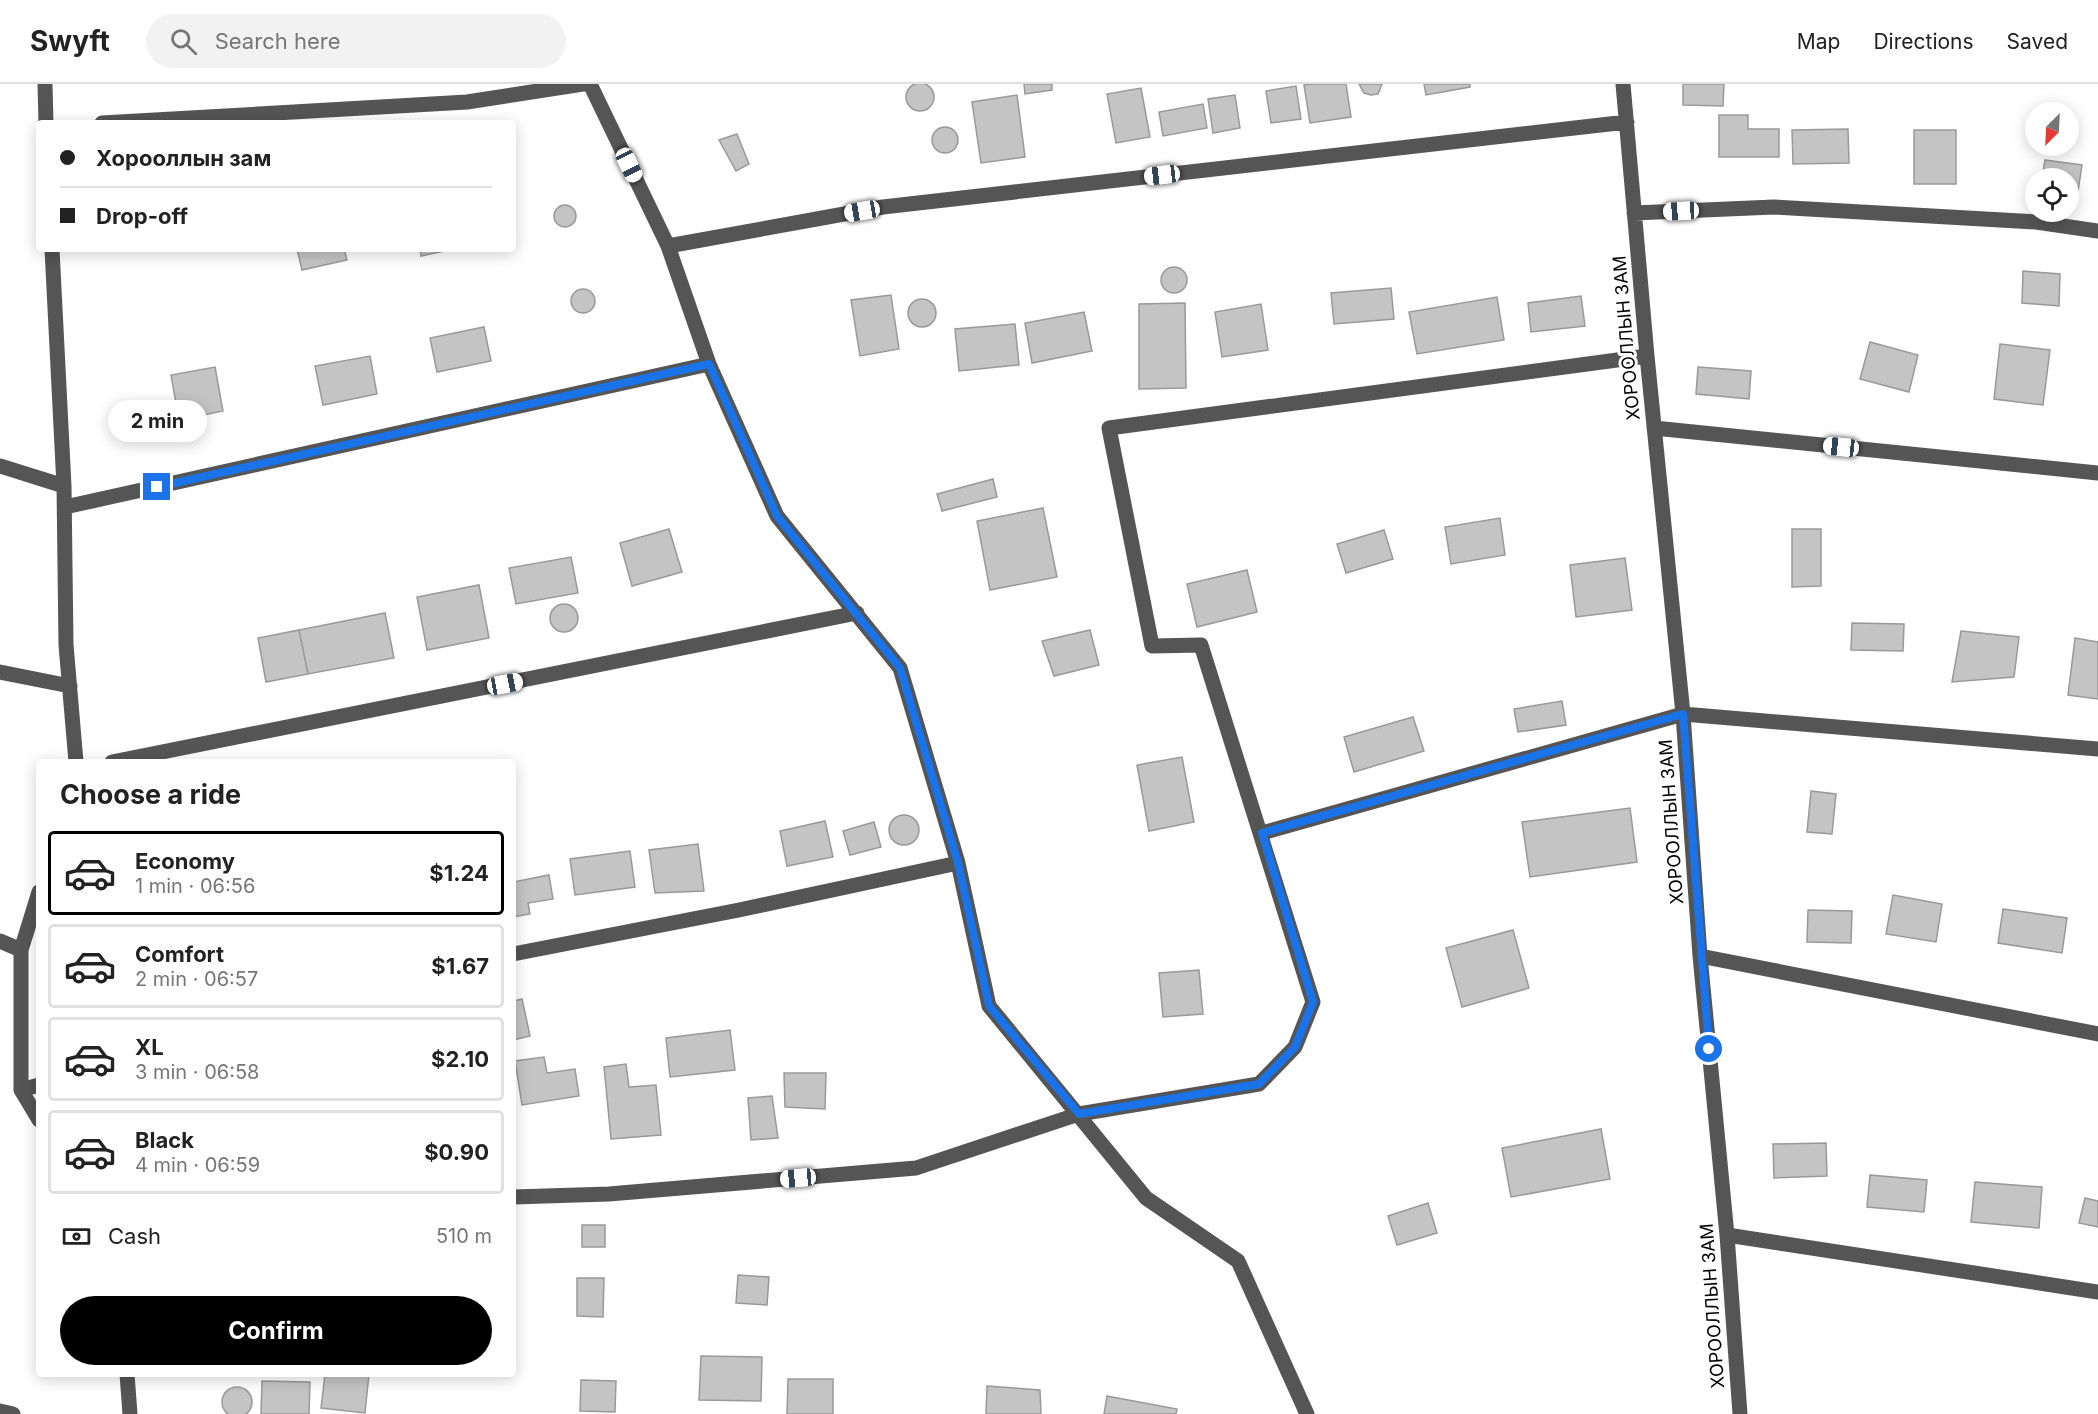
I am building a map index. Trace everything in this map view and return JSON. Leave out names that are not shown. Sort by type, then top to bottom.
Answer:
[{"type":"street","points":[[45,84],[46,120]]},
{"type":"street","points":[[154,120],[467,102],[583,84]]},
{"type":"street","points":[[590,84],[668,246],[709,364],[777,516],[900,668],[958,863],[989,1006],[1146,1198],[1238,1261],[1307,1414]]},
{"type":"street","name":"ХОРООЛЛЫН ЗАМ","points":[[1623,84],[1647,356],[1683,714],[1700,956],[1727,1235],[1740,1414]]},
{"type":"street","points":[[668,246],[883,207],[1626,122]]},
{"type":"street","points":[[1634,213],[1774,207],[2036,222],[2098,231]]},
{"type":"street","points":[[52,252],[65,507],[66,645],[76,759]]},
{"type":"street","points":[[516,1197],[609,1194],[916,1168],[1079,1114],[1259,1084],[1295,1047],[1313,1002],[1262,833],[1201,645],[1152,646],[1109,428],[1647,356]]},
{"type":"street","points":[[65,507],[709,364]]},
{"type":"street","points":[[1654,428],[2098,473]]},
{"type":"street","points":[[0,466],[64,486]]},
{"type":"street","points":[[127,759],[856,613]]},
{"type":"street","points":[[0,672],[70,686]]},
{"type":"street","points":[[1262,833],[1683,714],[2098,749]]},
{"type":"street","points":[[516,953],[958,863]]},
{"type":"street","points":[[36,902],[21,950],[21,1090],[36,1115]]},
{"type":"street","points":[[0,941],[21,950]]},
{"type":"street","points":[[1700,956],[2098,1034]]},
{"type":"street","points":[[21,1090],[36,1086]]},
{"type":"street","points":[[1727,1235],[2098,1292]]},
{"type":"street","points":[[127,1377],[130,1414]]},
{"type":"street","points":[[0,1411],[13,1414]]},
{"type":"building","points":[[920,83],[930,87],[934,97],[930,107],[920,111],[910,107],[906,97],[910,87]]},
{"type":"building","points":[[1024,84],[1052,84],[1052,90],[1025,94]]},
{"type":"building","points":[[1346,84],[1351,117],[1310,123],[1304,85]]},
{"type":"building","points":[[1359,84],[1382,84],[1378,94],[1371,95],[1364,93]]},
{"type":"building","points":[[1424,84],[1470,84],[1470,87],[1426,95]]},
{"type":"building","points":[[1683,84],[1724,84],[1723,106],[1683,105]]},
{"type":"building","points":[[1296,86],[1301,119],[1271,123],[1266,91]]},
{"type":"building","points":[[1141,88],[1150,137],[1116,143],[1107,94]]},
{"type":"building","points":[[1017,95],[1025,157],[981,163],[972,102]]},
{"type":"building","points":[[1235,95],[1240,128],[1213,133],[1208,99]]},
{"type":"building","points":[[1203,104],[1207,128],[1163,136],[1159,112]]},
{"type":"building","points":[[1719,115],[1748,115],[1748,129],[1779,129],[1779,157],[1719,157]]},
{"type":"building","points":[[945,127],[954,131],[958,140],[954,149],[945,153],[936,149],[932,140],[936,131]]},
{"type":"building","points":[[1848,129],[1849,163],[1793,164],[1792,130]]},
{"type":"building","points":[[1914,130],[1956,130],[1956,184],[1914,184]]},
{"type":"building","points":[[737,134],[749,164],[736,171],[719,140]]},
{"type":"building","points":[[2045,160],[2082,165],[2079,185],[2079,168],[2044,168]]},
{"type":"building","points":[[561,205],[569,205],[576,212],[576,220],[569,227],[561,227],[554,220],[554,212]]},
{"type":"building","points":[[298,252],[345,252],[347,260],[302,270]]},
{"type":"building","points":[[420,252],[440,252],[421,256]]},
{"type":"building","points":[[1174,267],[1183,271],[1187,280],[1183,289],[1174,293],[1165,289],[1161,280],[1165,271]]},
{"type":"building","points":[[2023,271],[2060,274],[2059,306],[2022,303]]},
{"type":"building","points":[[1391,288],[1394,319],[1334,324],[1331,293]]},
{"type":"building","points":[[583,289],[591,293],[595,301],[591,309],[583,313],[575,309],[571,301],[575,293]]},
{"type":"building","points":[[891,295],[899,349],[860,356],[851,300]]},
{"type":"building","points":[[1581,296],[1585,326],[1531,332],[1528,303]]},
{"type":"building","points":[[1497,297],[1504,340],[1417,354],[1409,312]]},
{"type":"building","points":[[922,299],[932,303],[936,313],[932,323],[922,327],[912,323],[908,313],[912,303]]},
{"type":"building","points":[[1185,303],[1186,388],[1139,389],[1139,304]]},
{"type":"building","points":[[1261,304],[1268,350],[1222,357],[1215,312]]},
{"type":"building","points":[[1084,312],[1092,351],[1032,363],[1025,323]]},
{"type":"building","points":[[1015,324],[1019,365],[959,371],[955,329]]},
{"type":"building","points":[[484,327],[491,361],[437,372],[430,338]]},
{"type":"building","points":[[1870,342],[1918,355],[1909,392],[1860,379]]},
{"type":"building","points":[[2000,344],[2050,350],[2043,405],[1994,399]]},
{"type":"building","points":[[370,356],[377,394],[323,405],[315,366]]},
{"type":"building","points":[[215,367],[223,411],[179,420],[171,375]]},
{"type":"building","points":[[1698,367],[1751,371],[1749,399],[1696,394]]},
{"type":"building","points":[[993,479],[997,497],[942,511],[937,494]]},
{"type":"building","points":[[1043,508],[1057,577],[990,590],[977,521]]},
{"type":"building","points":[[1500,518],[1505,555],[1451,564],[1445,527]]},
{"type":"building","points":[[669,529],[682,572],[632,586],[620,543]]},
{"type":"building","points":[[1792,529],[1821,529],[1821,586],[1792,587]]},
{"type":"building","points":[[1384,530],[1393,559],[1346,573],[1337,544]]},
{"type":"building","points":[[571,557],[578,593],[516,604],[509,568]]},
{"type":"building","points":[[1625,558],[1632,610],[1576,617],[1570,565]]},
{"type":"building","points":[[1247,570],[1257,612],[1197,627],[1187,584]]},
{"type":"building","points":[[479,585],[489,638],[427,650],[417,597]]},
{"type":"building","points":[[564,604],[574,608],[578,618],[574,628],[564,632],[554,628],[550,618],[554,608]]},
{"type":"building","points":[[385,613],[394,658],[308,674],[299,630]]},
{"type":"building","points":[[1852,623],[1904,624],[1903,651],[1851,650]]},
{"type":"building","points":[[299,630],[308,674],[266,682],[258,638]]},
{"type":"building","points":[[1090,630],[1099,665],[1054,676],[1042,641]]},
{"type":"building","points":[[1961,631],[2019,637],[2014,677],[1952,682]]},
{"type":"building","points":[[2075,638],[2098,642],[2098,699],[2068,695]]},
{"type":"building","points":[[1562,701],[1566,725],[1518,732],[1514,709]]},
{"type":"building","points":[[1413,717],[1424,751],[1354,772],[1344,737]]},
{"type":"building","points":[[1182,757],[1194,822],[1149,831],[1137,765]]},
{"type":"building","points":[[1811,791],[1836,794],[1832,834],[1807,832]]},
{"type":"building","points":[[1630,808],[1637,862],[1530,877],[1522,822]]},
{"type":"building","points":[[904,815],[915,819],[919,830],[915,841],[904,845],[893,841],[889,830],[893,819]]},
{"type":"building","points":[[825,821],[833,857],[787,866],[780,831]]},
{"type":"building","points":[[874,822],[881,847],[850,855],[843,831]]},
{"type":"building","points":[[698,844],[704,891],[655,893],[649,850]]},
{"type":"building","points":[[630,851],[635,887],[575,895],[570,859]]},
{"type":"building","points":[[549,875],[553,899],[528,903],[530,914],[516,916],[516,881]]},
{"type":"building","points":[[1893,895],[1942,904],[1936,942],[1886,934]]},
{"type":"building","points":[[2003,909],[2067,918],[2062,953],[1998,943]]},
{"type":"building","points":[[1808,910],[1852,911],[1851,943],[1807,942]]},
{"type":"building","points":[[1513,930],[1529,988],[1462,1007],[1446,948]]},
{"type":"building","points":[[1199,970],[1203,1014],[1163,1017],[1159,973]]},
{"type":"building","points":[[522,999],[530,1036],[516,1039],[516,1000]]},
{"type":"building","points":[[730,1030],[735,1070],[670,1077],[666,1038]]},
{"type":"building","points":[[544,1057],[547,1073],[575,1069],[579,1096],[522,1105],[516,1061]]},
{"type":"building","points":[[626,1064],[629,1087],[656,1085],[661,1135],[611,1139],[604,1067]]},
{"type":"building","points":[[784,1073],[826,1073],[825,1109],[785,1107]]},
{"type":"building","points":[[772,1096],[778,1138],[751,1140],[748,1098]]},
{"type":"building","points":[[1601,1129],[1610,1179],[1511,1197],[1502,1148]]},
{"type":"building","points":[[1826,1143],[1827,1176],[1774,1178],[1773,1144]]},
{"type":"building","points":[[1870,1175],[1927,1180],[1924,1212],[1867,1207]]},
{"type":"building","points":[[1975,1182],[2042,1187],[2039,1228],[1971,1222]]},
{"type":"building","points":[[2085,1198],[2098,1201],[2098,1227],[2079,1223]]},
{"type":"building","points":[[1428,1203],[1437,1233],[1397,1245],[1388,1216]]},
{"type":"building","points":[[582,1225],[605,1225],[605,1247],[582,1247]]},
{"type":"building","points":[[738,1275],[769,1277],[767,1305],[736,1303]]},
{"type":"building","points":[[577,1278],[604,1278],[603,1317],[577,1316]]},
{"type":"building","points":[[701,1356],[762,1357],[761,1401],[699,1400]]},
{"type":"building","points":[[325,1377],[369,1377],[365,1413],[321,1408]]},
{"type":"building","points":[[788,1379],[833,1379],[833,1414],[787,1414]]},
{"type":"building","points":[[581,1380],[616,1381],[615,1412],[580,1411]]},
{"type":"building","points":[[262,1381],[310,1382],[309,1414],[261,1414]]},
{"type":"building","points":[[987,1386],[1040,1390],[1041,1414],[986,1414]]},
{"type":"building","points":[[231,1388],[243,1388],[251,1396],[251,1408],[244,1415],[230,1415],[223,1408],[223,1396]]},
{"type":"building","points":[[1107,1396],[1177,1409],[1176,1414],[1104,1414]]},
{"type":"route","points":[[157,487],[709,364],[777,516],[900,668],[958,863],[989,1006],[1079,1114],[1259,1084],[1295,1047],[1313,1002],[1262,833],[1683,714],[1709,1049]]}]
